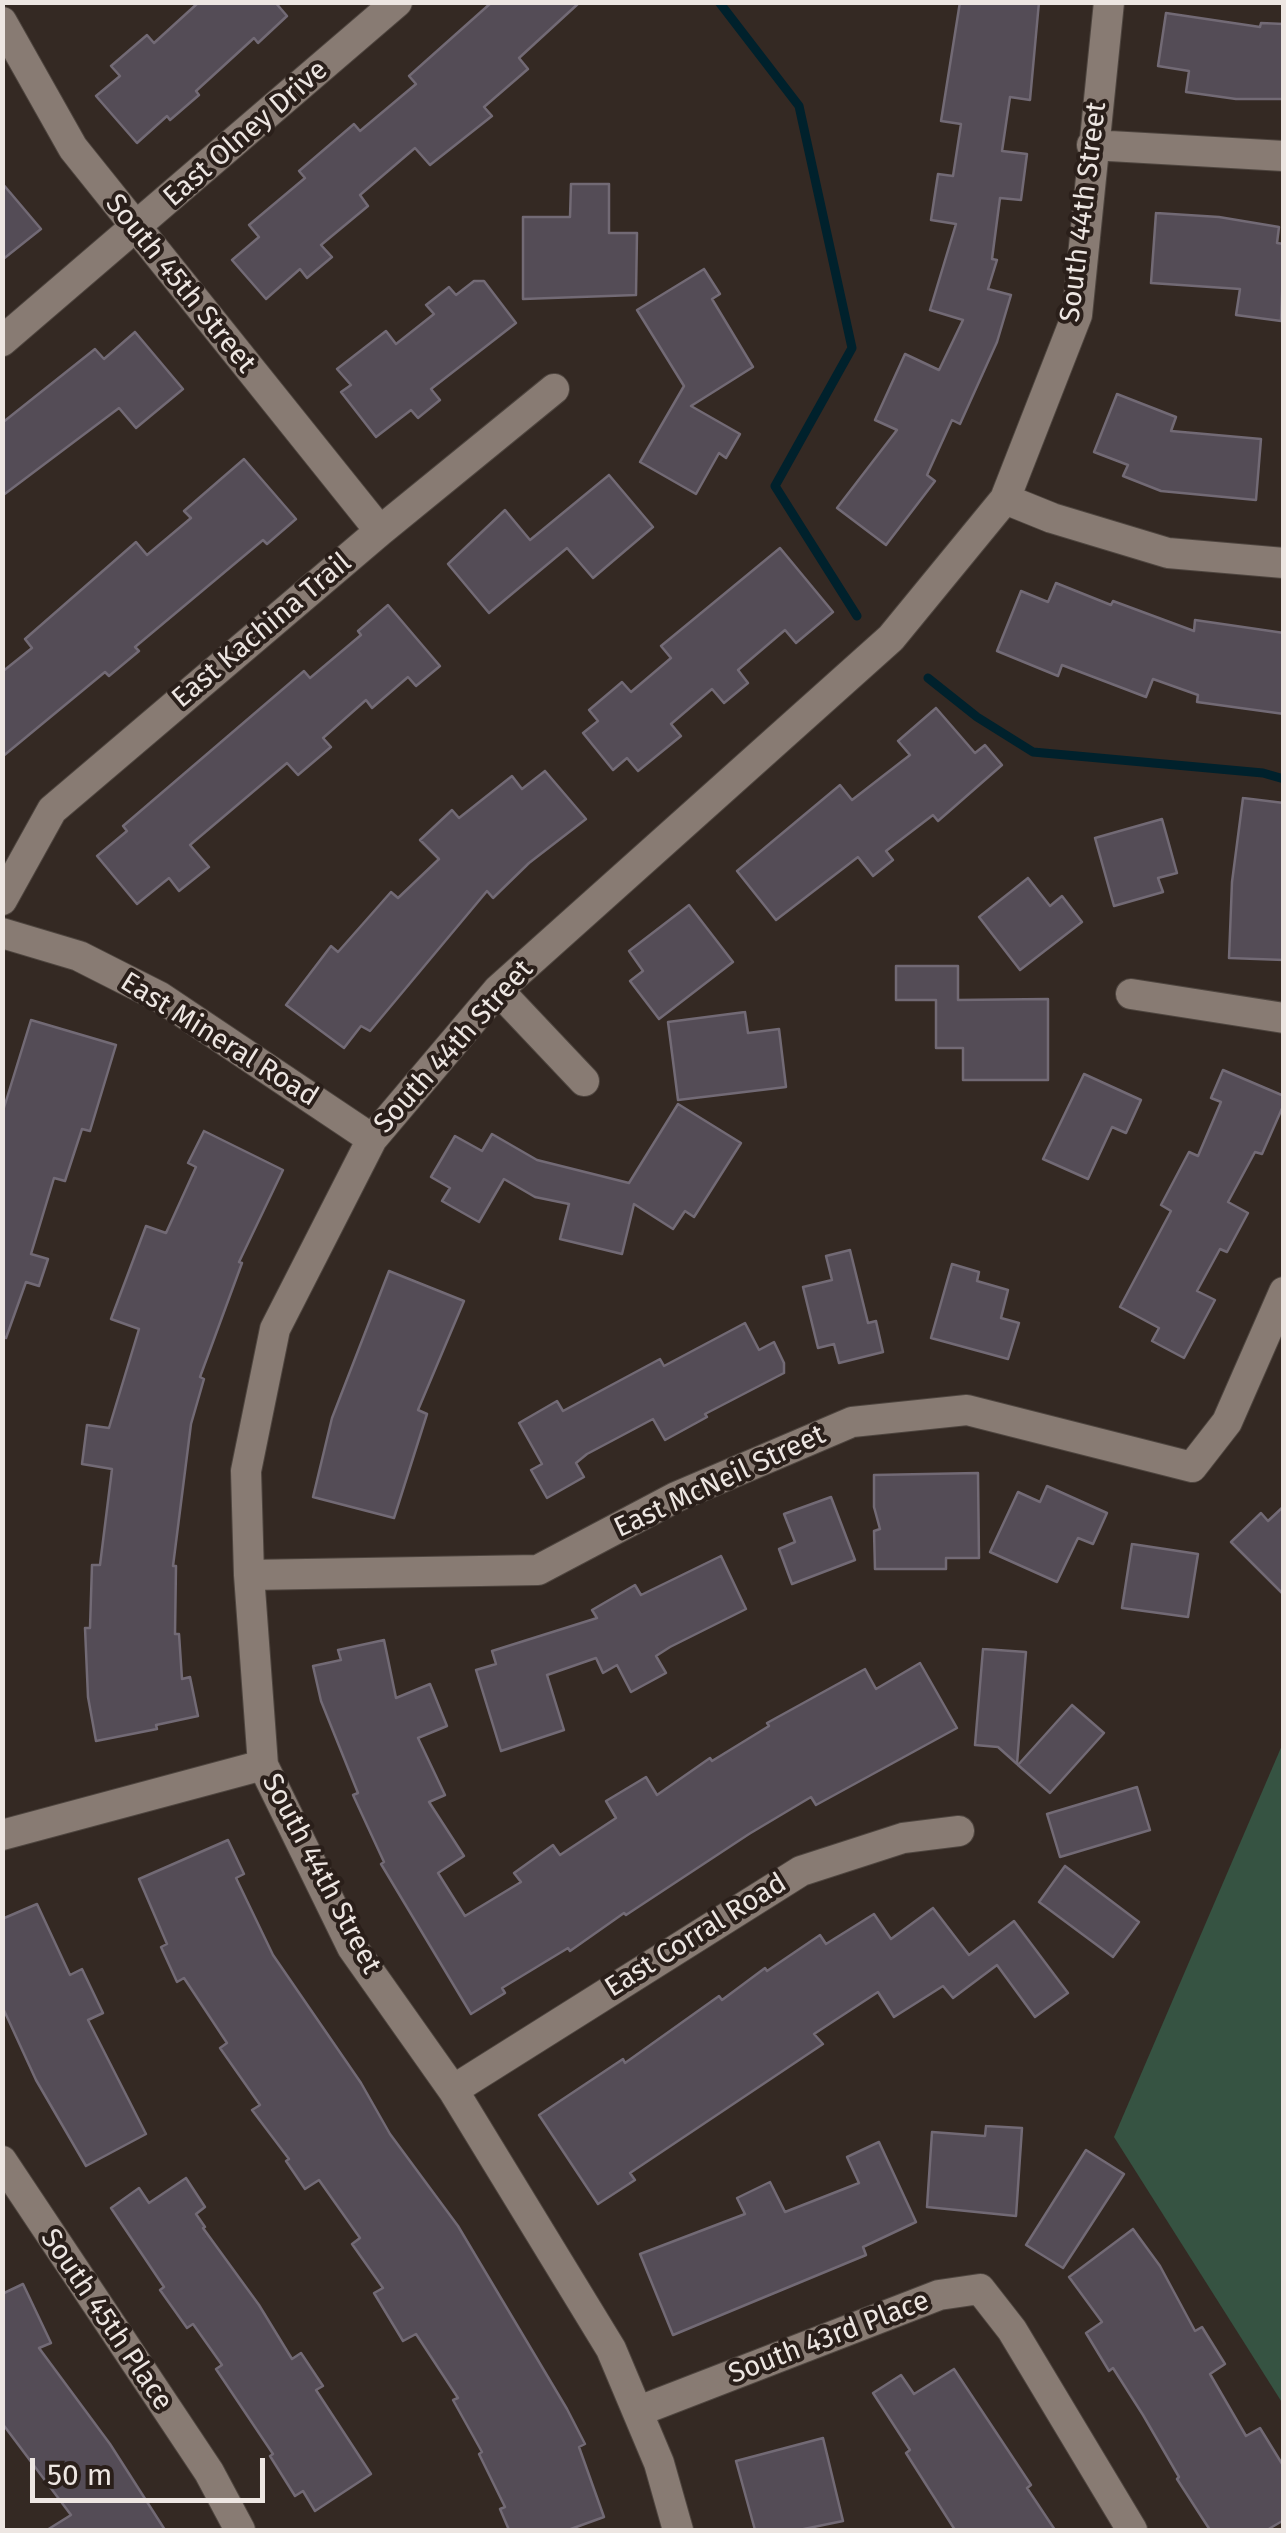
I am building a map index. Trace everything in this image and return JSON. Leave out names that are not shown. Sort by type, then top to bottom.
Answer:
[{"type":"street","name":"East Olney Drive","points":[[2,341],[398,2]]},
{"type":"street","name":"South 44th Street","points":[[678,2530],[659,2463],[611,2348],[453,2090],[352,1946],[262,1765],[248,1575],[246,1471],[275,1329],[372,1140],[498,990],[890,638],[1005,499],[1076,315],[1109,2]]},
{"type":"street","name":"South 45th Street","points":[[2,22],[73,148],[380,530]]},
{"type":"street","points":[[1092,144],[1284,156]]},
{"type":"street","name":"East Kachina Trail","points":[[2,900],[52,810],[380,530],[554,389]]},
{"type":"street","points":[[1005,499],[1052,518],[1168,553],[1284,563]]},
{"type":"street","name":"East Mineral Road","points":[[2,933],[79,956],[160,997],[372,1140]]},
{"type":"street","points":[[498,990],[584,1081]]},
{"type":"street","points":[[1131,994],[1284,1018]]},
{"type":"street","name":"East McNeil Street","points":[[248,1575],[538,1570],[676,1497],[852,1422],[966,1410],[1192,1468],[1227,1422],[1284,1292]]},
{"type":"street","points":[[2,1834],[262,1765]]},
{"type":"street","name":"East Corral Road","points":[[453,2090],[800,1870],[903,1838],[959,1831]]},
{"type":"street","name":"South 45th Place","points":[[2,2161],[14,2206],[209,2472],[240,2530]]},
{"type":"street","name":"South 43rd Place","points":[[638,2411],[940,2295],[980,2289],[1012,2330],[1132,2530]]},
{"type":"green space","points":[[1283,1743],[1283,2404],[1114,2137]]},
{"type":"building","points":[[199,2],[275,2],[287,16],[258,43],[254,38],[196,91],[199,95],[137,143],[96,96],[120,76],[111,66],[147,35],[154,43]]},
{"type":"building","points":[[492,2],[580,2],[519,58],[528,69],[484,107],[492,116],[430,165],[415,148],[360,195],[368,206],[321,245],[332,257],[307,278],[300,269],[266,299],[232,260],[259,237],[249,225],[305,178],[299,171],[354,124],[360,131],[416,84],[409,76]]},
{"type":"building","points":[[960,2],[1039,2],[1030,100],[1010,97],[1002,151],[1027,154],[1021,200],[1000,198],[992,259],[997,260],[988,289],[1011,295],[997,342],[960,424],[952,420],[927,475],[935,481],[886,545],[837,508],[897,430],[875,420],[905,354],[939,370],[963,320],[930,310],[956,224],[931,220],[938,174],[953,176],[961,124],[941,121]]},
{"type":"building","points":[[1166,13],[1260,27],[1261,23],[1284,24],[1284,99],[1236,99],[1186,92],[1189,71],[1158,66]]},
{"type":"building","points":[[2,183],[41,229],[2,260]]},
{"type":"building","points":[[571,184],[609,184],[609,233],[637,233],[636,295],[523,299],[523,217],[570,217]]},
{"type":"building","points":[[1156,213],[1219,217],[1279,227],[1277,243],[1284,244],[1281,321],[1236,315],[1240,289],[1151,283]]},
{"type":"building","points":[[704,269],[720,294],[712,299],[753,367],[691,406],[740,434],[726,458],[719,453],[696,494],[640,462],[684,386],[637,310]]},
{"type":"building","points":[[474,281],[484,281],[516,323],[431,389],[440,400],[418,418],[411,410],[376,437],[341,392],[351,385],[337,369],[386,331],[396,344],[434,314],[426,305],[449,287],[456,295]]},
{"type":"building","points":[[135,332],[183,389],[136,428],[119,408],[2,496],[2,423],[95,349],[104,359]]},
{"type":"building","points":[[1117,394],[1176,417],[1171,431],[1261,439],[1256,500],[1161,491],[1123,476],[1128,465],[1094,452]]},
{"type":"building","points":[[244,459],[296,519],[267,544],[263,540],[135,647],[139,651],[109,676],[105,672],[2,757],[2,672],[32,648],[25,639],[136,542],[147,555],[191,518],[184,511]]},
{"type":"building","points":[[609,475],[653,527],[593,578],[567,548],[489,613],[448,564],[505,510],[530,540]]},
{"type":"building","points":[[780,548],[833,612],[796,643],[785,630],[738,670],[748,683],[724,703],[712,689],[671,724],[681,736],[638,771],[627,758],[613,770],[583,733],[598,721],[589,710],[622,682],[631,692],[671,658],[661,646]]},
{"type":"building","points":[[1056,583],[1194,631],[1195,620],[1284,633],[1284,714],[1197,702],[1198,695],[1153,679],[1146,697],[1062,665],[1058,676],[997,651],[1021,591],[1048,602]]},
{"type":"building","points":[[388,605],[440,666],[416,686],[408,677],[372,708],[366,700],[323,738],[331,747],[298,775],[287,763],[190,845],[209,867],[179,891],[169,878],[137,904],[97,856],[127,831],[123,826],[304,671],[310,678],[361,635],[358,631]]},
{"type":"building","points":[[936,708],[975,753],[985,745],[1002,765],[938,821],[933,815],[886,851],[893,860],[873,876],[858,857],[776,920],[737,871],[840,785],[852,800],[910,755],[898,741]]},
{"type":"building","points":[[545,771],[586,819],[529,863],[493,898],[487,891],[370,1031],[361,1026],[344,1048],[286,1005],[331,946],[338,952],[391,892],[398,898],[439,859],[420,840],[452,810],[459,818],[512,776],[522,789]]},
{"type":"building","points":[[1243,798],[1284,803],[1284,960],[1229,958],[1232,882]]},
{"type":"building","points":[[1162,819],[1177,873],[1158,878],[1163,892],[1114,906],[1095,838]]},
{"type":"building","points":[[1028,878],[1050,906],[1062,896],[1082,922],[1020,970],[979,917]]},
{"type":"building","points":[[689,905],[733,962],[659,1019],[630,981],[643,971],[629,951]]},
{"type":"building","points":[[896,966],[958,966],[958,1000],[1048,999],[1048,1080],[963,1080],[963,1048],[936,1048],[936,1000],[896,1000]]},
{"type":"building","points":[[745,1012],[748,1033],[779,1029],[786,1087],[678,1100],[668,1022]]},
{"type":"building","points":[[31,1020],[116,1045],[90,1131],[82,1129],[65,1181],[54,1178],[31,1254],[48,1259],[39,1286],[26,1282],[6,1338],[2,1337],[2,1114]]},
{"type":"building","points":[[1223,1070],[1284,1096],[1284,1104],[1262,1154],[1255,1152],[1228,1202],[1248,1213],[1227,1252],[1220,1249],[1197,1291],[1215,1300],[1184,1358],[1152,1341],[1159,1328],[1120,1307],[1171,1211],[1161,1205],[1189,1152],[1198,1156],[1221,1102],[1211,1098]]},
{"type":"building","points":[[1084,1074],[1141,1100],[1126,1133],[1112,1127],[1088,1179],[1043,1159]]},
{"type":"building","points":[[678,1104],[741,1143],[694,1217],[685,1211],[673,1229],[634,1204],[622,1254],[560,1239],[569,1204],[535,1197],[504,1179],[479,1222],[442,1201],[450,1188],[431,1177],[455,1136],[482,1151],[492,1134],[537,1160],[629,1183]]},
{"type":"building","points":[[204,1131],[283,1170],[239,1262],[242,1263],[200,1377],[204,1379],[191,1424],[173,1566],[175,1634],[179,1634],[182,1679],[190,1677],[198,1716],[96,1741],[88,1697],[85,1628],[90,1628],[92,1565],[100,1565],[112,1469],[82,1464],[87,1425],[109,1428],[139,1329],[111,1319],[146,1226],[166,1233],[196,1167],[188,1163]]},
{"type":"building","points":[[850,1250],[868,1323],[876,1321],[883,1352],[839,1363],[834,1344],[818,1348],[803,1287],[832,1280],[826,1256]]},
{"type":"building","points":[[952,1264],[979,1272],[977,1281],[1008,1290],[1001,1318],[1019,1323],[1008,1359],[931,1338]]},
{"type":"building","points":[[389,1271],[464,1301],[418,1410],[427,1414],[394,1518],[313,1497],[332,1418]]},
{"type":"building","points":[[745,1323],[759,1350],[774,1342],[784,1363],[784,1373],[705,1414],[707,1417],[665,1440],[653,1419],[587,1454],[576,1463],[584,1477],[547,1498],[531,1470],[542,1464],[519,1423],[557,1401],[563,1411],[660,1359],[664,1366]]},
{"type":"building","points":[[978,1473],[979,1558],[946,1558],[946,1569],[875,1569],[874,1531],[880,1529],[874,1507],[874,1475]]},
{"type":"building","points":[[1047,1486],[1107,1513],[1093,1544],[1078,1538],[1057,1582],[990,1552],[1018,1492],[1040,1502]]},
{"type":"building","points":[[831,1497],[855,1560],[792,1584],[779,1549],[795,1542],[784,1514]]},
{"type":"building","points":[[1284,1506],[1284,1595],[1231,1542],[1261,1513],[1268,1521]]},
{"type":"building","points":[[1132,1544],[1198,1554],[1188,1617],[1122,1608]]},
{"type":"building","points":[[721,1556],[746,1609],[656,1656],[666,1673],[631,1692],[617,1665],[603,1673],[596,1658],[547,1675],[564,1730],[501,1751],[476,1670],[496,1664],[492,1651],[597,1618],[592,1610],[635,1585],[641,1595]]},
{"type":"building","points":[[384,1640],[396,1698],[430,1684],[447,1726],[418,1738],[445,1795],[429,1802],[464,1856],[438,1873],[465,1916],[521,1882],[514,1873],[553,1845],[560,1855],[616,1818],[606,1801],[646,1777],[657,1795],[710,1758],[712,1761],[769,1726],[767,1723],[865,1669],[876,1689],[920,1663],[957,1728],[816,1805],[811,1797],[570,1951],[568,1948],[502,1988],[505,1993],[471,2014],[381,1864],[384,1862],[353,1795],[358,1793],[321,1701],[313,1666],[341,1660],[338,1650]]},
{"type":"building","points":[[983,1649],[1026,1652],[1017,1764],[998,1747],[975,1745]]},
{"type":"building","points":[[1072,1705],[1104,1733],[1050,1793],[1018,1765]]},
{"type":"building","points":[[1137,1787],[1150,1830],[1060,1857],[1047,1814]]},
{"type":"building","points":[[228,1840],[244,1874],[236,1878],[273,1955],[361,2083],[390,2134],[458,2226],[567,2409],[585,2444],[579,2447],[604,2517],[568,2530],[509,2530],[500,2509],[505,2507],[479,2454],[482,2452],[453,2400],[458,2398],[416,2334],[403,2341],[374,2293],[383,2288],[352,2244],[360,2238],[319,2180],[305,2189],[286,2161],[289,2159],[252,2110],[260,2105],[220,2048],[227,2043],[184,1978],[177,1982],[161,1947],[167,1944],[139,1879]]},
{"type":"building","points":[[1065,1866],[1139,1922],[1113,1957],[1039,1902]]},
{"type":"building","points":[[37,1904],[70,1975],[82,1969],[103,2013],[88,2020],[146,2134],[86,2166],[36,2080],[2,2006],[2,1919]]},
{"type":"building","points":[[933,1908],[969,1955],[1014,1921],[1068,1993],[1035,2017],[997,1965],[953,1998],[943,1986],[894,2017],[878,1992],[814,2034],[823,2044],[630,2173],[635,2180],[598,2204],[539,2115],[623,2059],[625,2063],[719,1996],[722,2000],[820,1935],[826,1944],[874,1914],[891,1939]]},
{"type":"building","points":[[986,2126],[1022,2128],[1016,2216],[927,2207],[932,2132],[985,2136]]},
{"type":"building","points":[[879,2142],[916,2222],[863,2247],[866,2255],[673,2335],[640,2254],[745,2214],[737,2198],[770,2182],[785,2212],[859,2183],[847,2157]]},
{"type":"building","points":[[1086,2150],[1124,2174],[1063,2268],[1026,2245]]},
{"type":"building","points":[[186,2178],[205,2207],[196,2214],[203,2228],[259,2305],[292,2359],[301,2353],[323,2386],[316,2390],[371,2474],[315,2511],[303,2491],[295,2496],[270,2456],[273,2454],[216,2369],[222,2365],[193,2324],[187,2328],[160,2290],[164,2287],[111,2208],[139,2188],[149,2203]]},
{"type":"building","points":[[1133,2229],[1160,2266],[1195,2331],[1202,2327],[1225,2364],[1210,2374],[1246,2436],[1260,2428],[1284,2467],[1284,2520],[1267,2530],[1210,2530],[1143,2415],[1086,2333],[1102,2322],[1069,2277]]},
{"type":"building","points":[[23,2284],[51,2343],[39,2348],[110,2444],[165,2530],[47,2530],[71,2515],[2,2423],[2,2294]]},
{"type":"building","points":[[954,2369],[1031,2485],[1027,2488],[1055,2530],[955,2530],[906,2453],[910,2450],[873,2393],[901,2375],[914,2394]]},
{"type":"building","points":[[823,2438],[843,2521],[799,2530],[755,2530],[736,2461]]},
{"type":"waterway","points":[[719,2],[799,106],[852,348],[775,486],[857,616]]},
{"type":"waterway","points":[[928,678],[977,717],[1033,752],[1263,773],[1284,779]]}]
